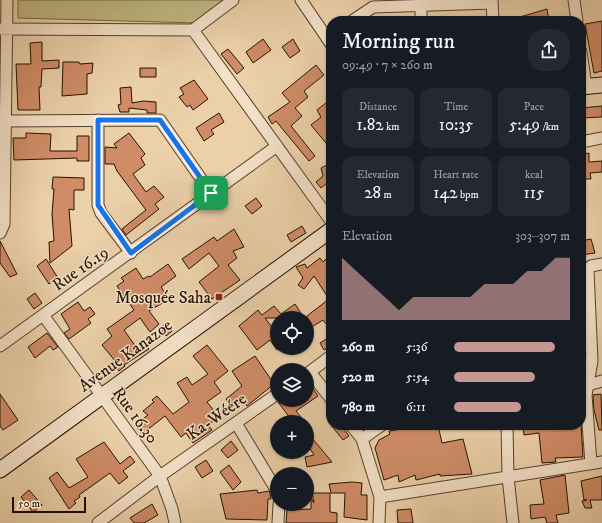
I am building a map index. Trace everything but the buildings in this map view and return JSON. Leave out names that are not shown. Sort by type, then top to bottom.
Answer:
[{"type":"street","points":[[0,233],[4,224],[5,121],[3,29],[7,0]]},
{"type":"street","points":[[3,29],[193,30],[233,0]]},
{"type":"street","points":[[301,0],[326,34]]},
{"type":"street","points":[[574,0],[576,16]]},
{"type":"street","points":[[360,16],[373,7],[492,2],[493,16]]},
{"type":"street","points":[[421,6],[421,16]]},
{"type":"street","points":[[193,30],[326,214]]},
{"type":"street","points":[[586,87],[602,85]]},
{"type":"street","points":[[98,120],[98,205],[131,253]]},
{"type":"street","points":[[5,121],[160,120],[211,193]]},
{"type":"street","points":[[586,141],[602,138]]},
{"type":"street","name":"Rue 16.19","points":[[0,346],[131,253],[277,146]]},
{"type":"street","name":"Avenue Kanazoe","points":[[0,470],[326,234]]},
{"type":"street","points":[[586,285],[588,270],[591,266],[602,264]]},
{"type":"street","points":[[586,302],[592,361],[586,395],[591,464]]},
{"type":"street","name":"Rue 16.30","points":[[43,315],[160,476],[172,509],[175,523]]},
{"type":"street","points":[[314,369],[326,360]]},
{"type":"street","points":[[586,362],[592,361]]},
{"type":"street","points":[[314,380],[326,393]]},
{"type":"street","points":[[588,385],[602,382]]},
{"type":"street","name":"Ka-Wéére","points":[[98,523],[160,476],[270,399]]},
{"type":"street","points":[[236,422],[270,479]]},
{"type":"street","points":[[355,430],[362,439],[380,497],[379,523]]},
{"type":"street","points":[[362,439],[375,430]]},
{"type":"street","points":[[507,430],[508,477],[513,523]]},
{"type":"street","points":[[380,497],[602,462]]},
{"type":"street","points":[[278,523],[279,511]]},
{"type":"shaded area","points":[[18,0],[225,0],[197,23],[18,18]]},
{"type":"place","name":"Mosquée Saha","points":[[219,297]]},
{"type":"route","points":[[98,120],[160,120],[211,193],[131,253],[101,212],[98,205],[98,120]]}]
